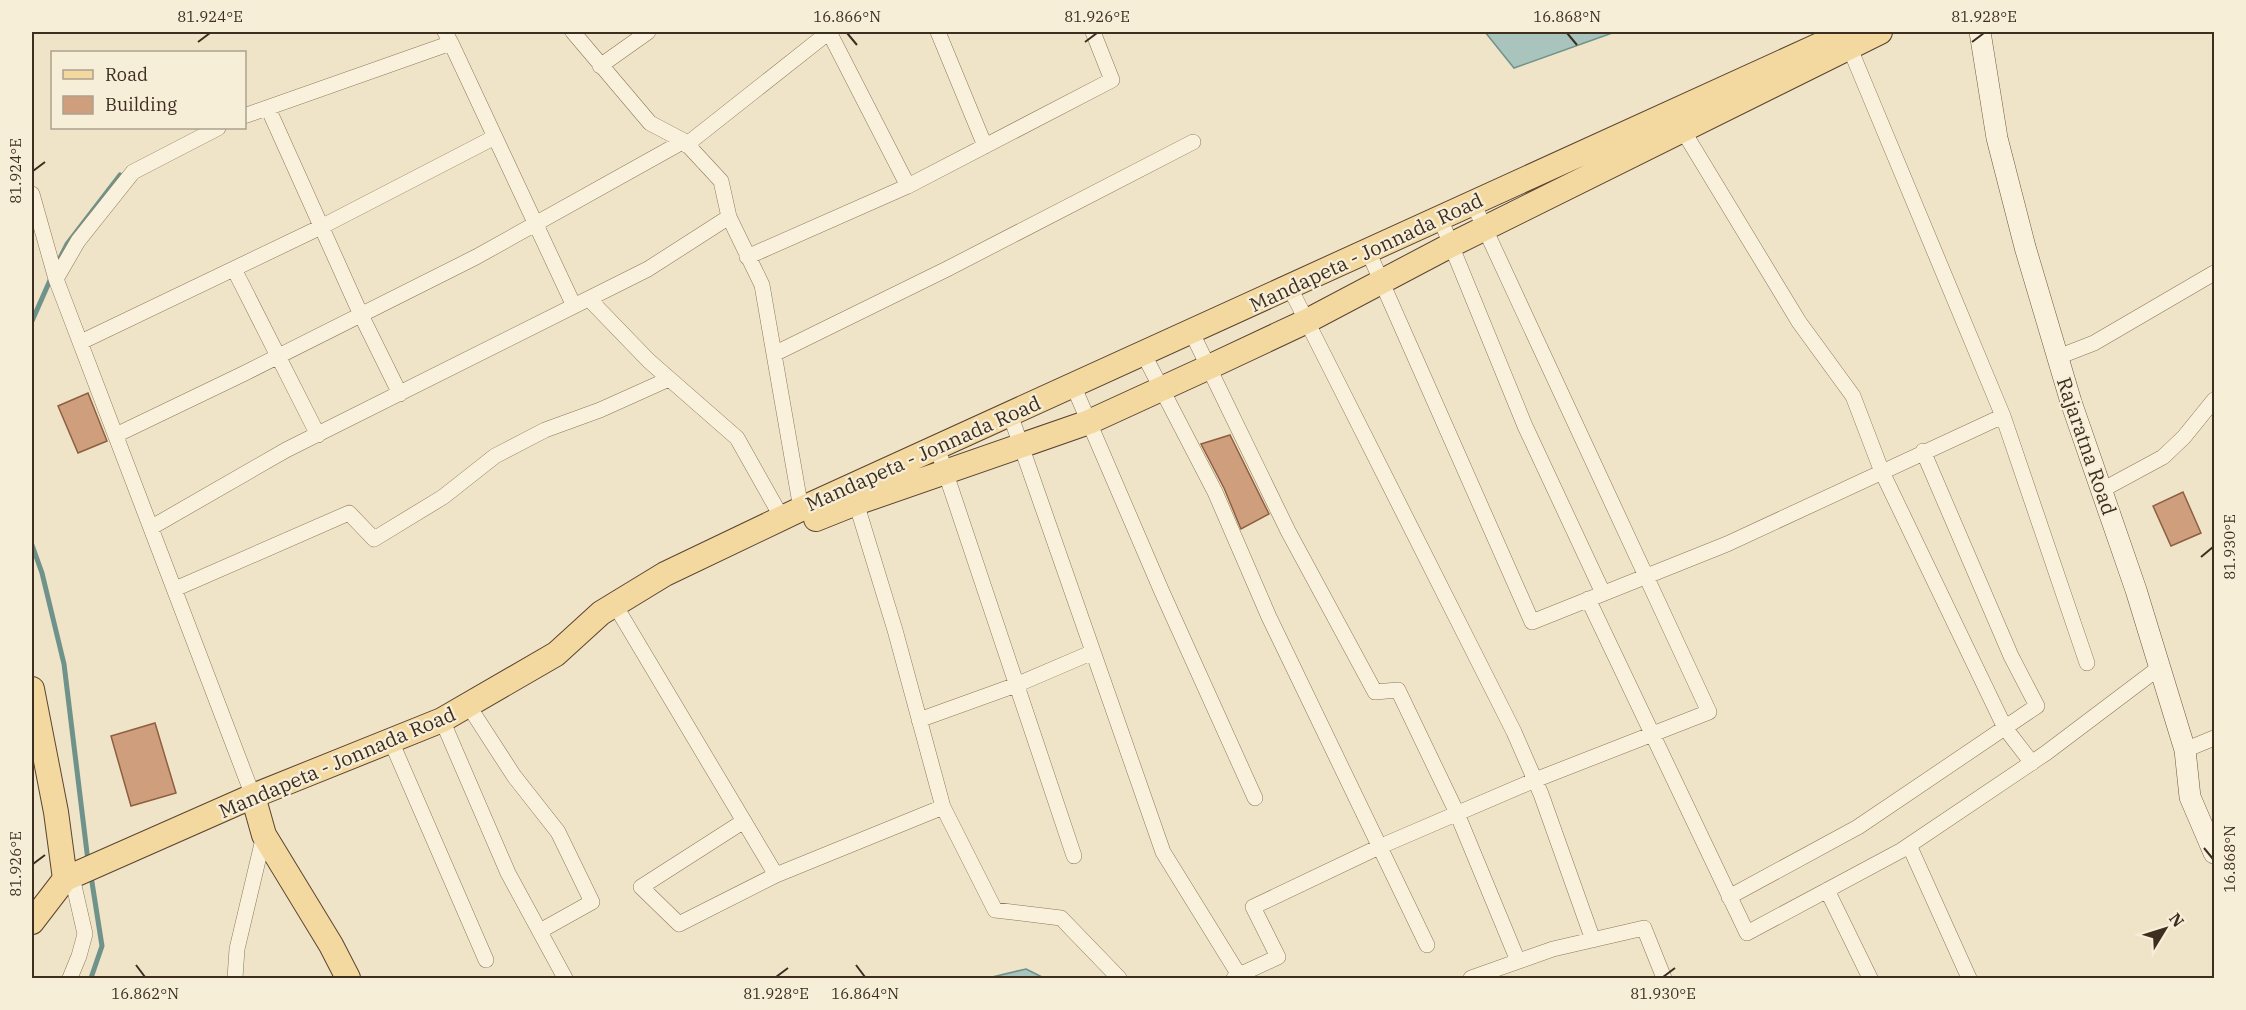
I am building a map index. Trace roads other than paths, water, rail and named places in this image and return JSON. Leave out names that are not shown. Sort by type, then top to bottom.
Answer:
[{"type":"main road","name":"Mandapeta - Jonnada Road","points":[[32,922],[79,873],[253,796],[442,720],[556,654],[600,613],[618,610],[665,574],[792,513],[854,495],[937,447],[1473,203],[1676,121],[1847,38],[1880,32]]},
{"type":"main road","points":[[618,610],[656,594],[854,495],[945,472],[1089,422],[1209,367],[1307,321],[1485,229],[1676,121]]},
{"type":"main road","points":[[32,689],[56,812],[79,873]]},
{"type":"main road","points":[[253,796],[264,835],[331,945],[348,978]]},
{"type":"street","points":[[573,32],[650,123],[685,143],[721,181],[729,217],[762,285],[774,354],[792,513]]},
{"type":"street","points":[[600,66],[648,32]]},
{"type":"street","points":[[116,435],[476,257],[685,143],[829,32],[908,186]]},
{"type":"street","points":[[938,32],[985,147]]},
{"type":"street","points":[[747,257],[908,186],[1112,80],[1093,32]]},
{"type":"street","name":"Rajaratna Road","points":[[1980,32],[1998,138],[2025,247],[2058,357],[2185,750],[2190,797],[2214,853]]},
{"type":"street","points":[[246,115],[448,37],[574,306]]},
{"type":"street","points":[[1847,38],[2003,416],[2087,663]]},
{"type":"street","points":[[268,108],[361,315],[400,394]]},
{"type":"street","points":[[1676,121],[1799,322],[1853,396],[1881,472],[2005,728],[2031,763]]},
{"type":"street","points":[[56,278],[78,241],[133,172],[216,129]]},
{"type":"street","points":[[81,342],[321,227],[495,136]]},
{"type":"street","points":[[774,354],[947,269],[1193,142]]},
{"type":"street","points":[[32,194],[56,278],[253,796]]},
{"type":"street","points":[[1010,414],[1163,852],[1237,977],[1278,957],[1253,907],[1379,847],[1535,780],[1709,712],[1473,203]]},
{"type":"street","points":[[152,527],[318,435],[648,269],[729,217]]},
{"type":"street","points":[[1440,218],[1525,426],[1603,593]]},
{"type":"street","points":[[1368,251],[1532,622],[1727,544],[1923,451],[2003,416]]},
{"type":"street","points":[[234,269],[318,435]]},
{"type":"street","points":[[2058,357],[2094,343],[2214,273]]},
{"type":"street","points":[[1290,286],[1514,732],[1535,780],[1593,940]]},
{"type":"street","points":[[589,299],[649,361],[737,438],[792,513]]},
{"type":"street","points":[[1191,331],[1288,531],[1375,692],[1398,690],[1458,814],[1518,962]]},
{"type":"street","points":[[1143,353],[1215,492],[1269,617],[1427,945]]},
{"type":"street","points":[[175,589],[350,513],[374,539],[443,497],[495,456],[545,430],[600,410],[669,379]]},
{"type":"street","points":[[1073,385],[1162,592],[1255,798]]},
{"type":"street","points":[[2102,490],[2163,458],[2184,437],[2214,400]]},
{"type":"street","points":[[937,447],[1074,856]]},
{"type":"street","points":[[1729,897],[1858,827],[2037,706],[2006,646],[1923,451]]},
{"type":"street","points":[[854,495],[895,630],[943,807],[995,909],[1061,918],[1119,978]]},
{"type":"street","points":[[1588,599],[1747,933],[1909,845],[2031,763],[2160,667]]},
{"type":"street","points":[[618,610],[776,875]]},
{"type":"street","points":[[919,720],[1016,685],[1093,652]]},
{"type":"street","points":[[468,705],[514,776],[558,832],[592,902],[540,931]]},
{"type":"street","points":[[442,720],[508,873],[565,978]]},
{"type":"street","points":[[2185,750],[2214,738]]},
{"type":"street","points":[[391,741],[486,960]]},
{"type":"street","points":[[744,821],[641,887],[679,924],[776,875],[943,807]]},
{"type":"street","points":[[235,978],[237,949],[264,835]]},
{"type":"street","points":[[1909,845],[1969,978]]},
{"type":"street","points":[[70,978],[85,934],[79,873]]},
{"type":"street","points":[[1827,890],[1867,977]]},
{"type":"street","points":[[1471,978],[1553,949],[1644,928],[1664,978]]},
{"type":"water","points":[[1485,32],[1615,32],[1514,68]]},
{"type":"water","points":[[1026,969],[1044,978],[988,978]]},
{"type":"waterway","points":[[60,258],[67,244],[120,175]]},
{"type":"waterway","points":[[32,321],[51,278]]},
{"type":"waterway","points":[[32,545],[42,573],[64,664],[88,861]]},
{"type":"waterway","points":[[91,876],[102,946],[91,978]]}]
